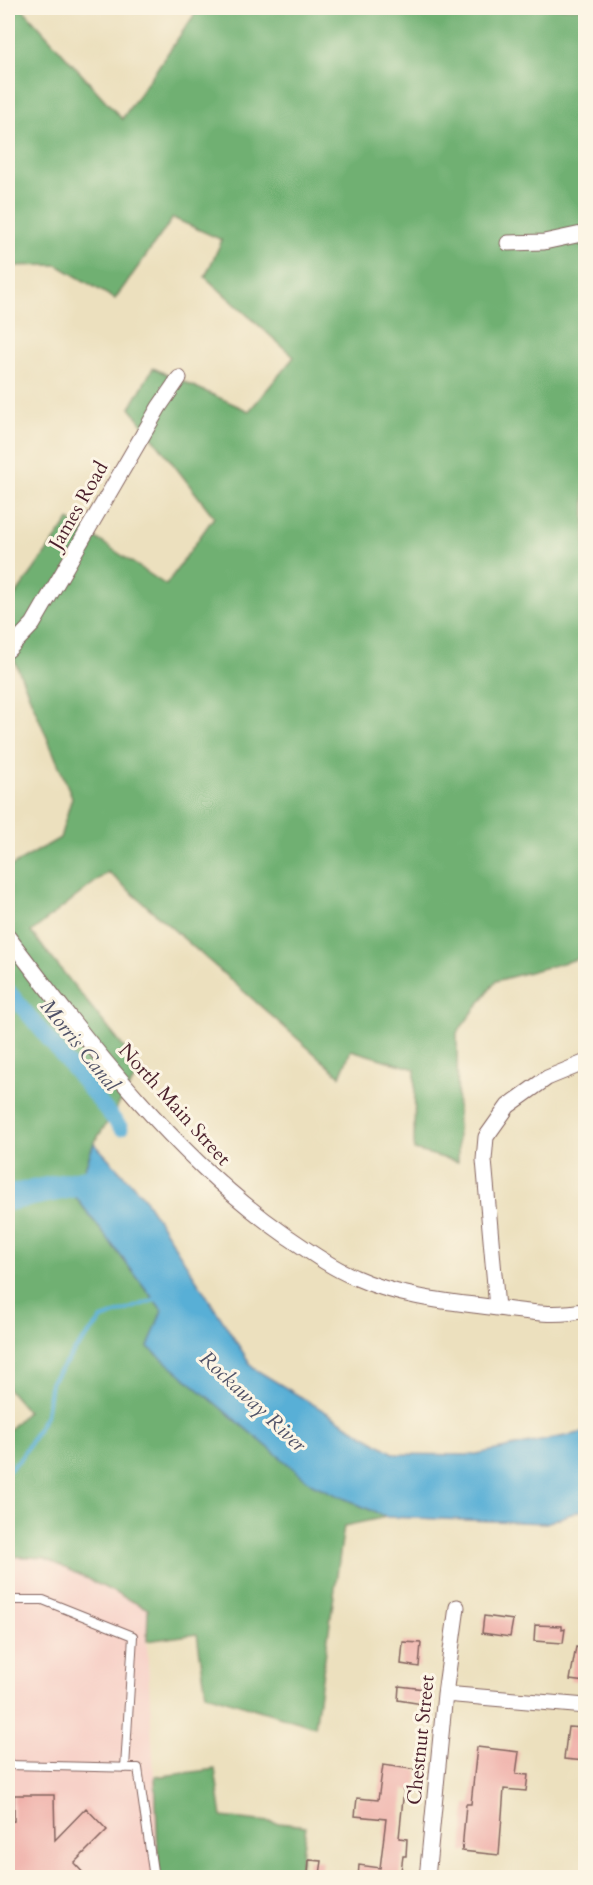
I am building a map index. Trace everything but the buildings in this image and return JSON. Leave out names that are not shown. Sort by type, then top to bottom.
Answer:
[{"type":"street","points":[[508,243],[544,242],[585,233]]},
{"type":"street","name":"James Road","points":[[11,640],[33,624],[159,407],[179,378]]},
{"type":"street","name":"North Main Street","points":[[8,937],[41,982],[187,1154],[217,1183],[329,1265],[354,1278],[417,1297],[549,1313],[585,1310]]},
{"type":"street","points":[[497,1308],[484,1160],[486,1137],[508,1106],[547,1078],[585,1062]]},
{"type":"street","name":"Chestnut Street","points":[[427,1878],[445,1695],[457,1607]]},
{"type":"street","points":[[445,1695],[585,1706]]},
{"type":"lane","points":[[8,1600],[42,1600],[133,1636],[125,1768]]},
{"type":"lane","points":[[8,1765],[138,1768],[154,1878]]},
{"type":"shaded area","points":[[8,1556],[45,1558],[148,1609],[147,1641],[159,1877],[8,1878]]},
{"type":"green space","points":[[8,8],[22,8],[122,119],[199,8],[585,8],[585,957],[496,981],[457,1033],[458,1162],[414,1150],[415,1069],[351,1050],[340,1076],[108,872],[31,932],[141,1069],[94,1143],[75,1196],[162,1310],[312,1484],[386,1517],[344,1526],[315,1727],[206,1694],[197,1634],[147,1641],[148,1609],[45,1558],[8,1556],[8,1431],[27,1411],[8,1389],[8,868],[60,838],[72,797],[8,645],[8,606],[69,520],[166,585],[214,517],[130,408],[153,368],[249,411],[294,357],[205,277],[222,240],[173,218],[115,299],[57,265],[8,266]]},
{"type":"green space","points":[[215,1769],[222,1817],[306,1826],[299,1877],[159,1877],[155,1777]]},
{"type":"water","points":[[94,1143],[142,1195],[253,1368],[395,1454],[472,1455],[585,1432],[585,1509],[546,1523],[386,1517],[312,1484],[148,1347],[162,1310],[75,1196]]},
{"type":"waterway","name":"Morris Canal","points":[[8,990],[121,1128]]},
{"type":"waterway","name":"Rockaway River","points":[[8,1198],[91,1181],[103,1200]]},
{"type":"waterway","points":[[8,1471],[21,1458],[46,1415],[51,1382],[102,1319],[159,1298]]}]
